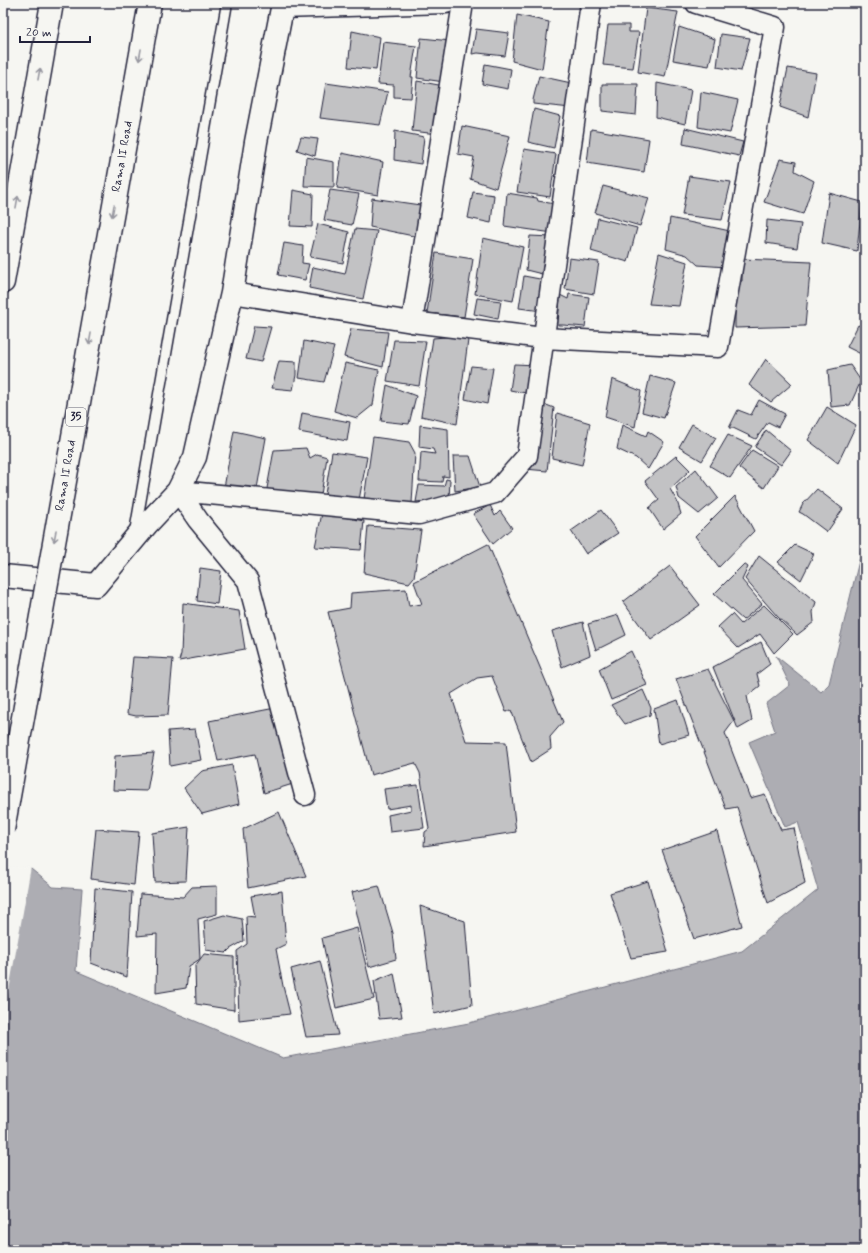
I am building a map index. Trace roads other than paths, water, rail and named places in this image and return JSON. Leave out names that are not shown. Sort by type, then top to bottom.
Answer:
[{"type":"main road","points":[[3,282],[52,3]]},
{"type":"main road","name":"Rama II Road","points":[[3,830],[150,3]]},
{"type":"main road","points":[[3,576],[96,585],[133,540],[178,491],[196,457],[232,293],[256,142],[282,5]]},
{"type":"street","points":[[282,5],[446,3]]},
{"type":"street","points":[[412,322],[463,3]]},
{"type":"street","points":[[178,491],[419,514],[495,493],[527,456],[591,3]]},
{"type":"street","points":[[232,293],[412,322],[543,338],[718,347],[775,27],[696,3]]},
{"type":"street","points":[[178,491],[198,520],[248,581],[305,796]]},
{"type":"lane","points":[[133,540],[227,3]]}]
